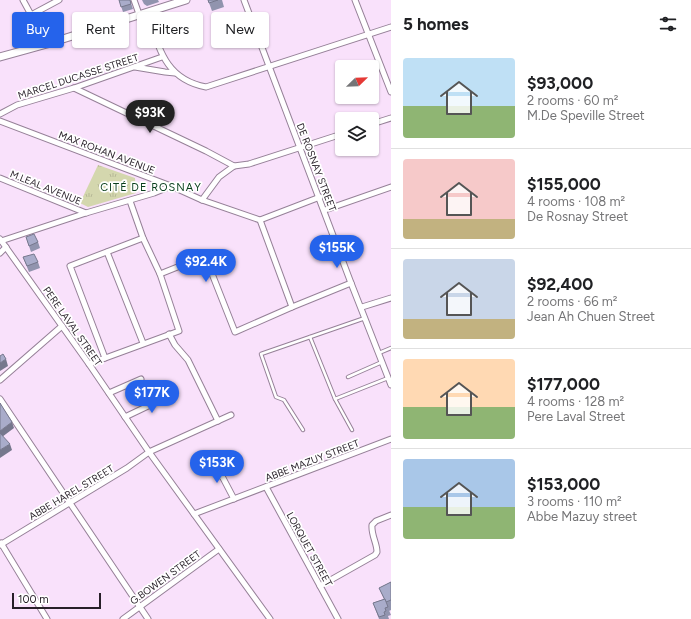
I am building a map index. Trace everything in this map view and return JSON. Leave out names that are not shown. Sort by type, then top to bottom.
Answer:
[{"type":"main road","points":[[147,12],[186,0]]},
{"type":"main road","points":[[64,38],[137,15]]},
{"type":"main road","points":[[0,57],[33,48]]},
{"type":"street","points":[[23,0],[29,12]]},
{"type":"street","points":[[37,12],[60,0]]},
{"type":"street","points":[[134,0],[138,12]]},
{"type":"street","name":"DE ROSNAY STREET","points":[[244,0],[299,147],[325,210],[351,283],[362,307],[391,384]]},
{"type":"street","points":[[355,0],[391,92]]},
{"type":"street","points":[[134,67],[177,74],[200,86],[206,86],[391,27]]},
{"type":"street","points":[[159,48],[162,57],[177,74]]},
{"type":"street","name":"MARCEL DUCASSE STREET","points":[[0,114],[17,105],[74,88],[162,57]]},
{"type":"street","points":[[74,88],[206,151],[234,166]]},
{"type":"street","points":[[379,122],[391,118]]},
{"type":"street","name":"MAX ROHAN AVENUE","points":[[0,121],[171,186],[202,200],[260,220]]},
{"type":"street","points":[[202,200],[219,177],[234,166],[248,164],[335,136]]},
{"type":"street","name":"M.LEAL AVENUE","points":[[0,178],[86,213]]},
{"type":"street","points":[[1,240],[86,213],[130,201],[171,186]]},
{"type":"street","points":[[325,210],[391,187]]},
{"type":"street","points":[[292,307],[260,220],[320,197]]},
{"type":"street","points":[[89,364],[179,330],[160,274],[143,238],[130,201]]},
{"type":"street","points":[[105,358],[70,266],[143,238]]},
{"type":"street","name":"PERE LAVAL STREET","points":[[1,240],[194,514],[270,619]]},
{"type":"street","points":[[0,253],[6,247]]},
{"type":"street","points":[[107,252],[143,343]]},
{"type":"street","points":[[160,274],[205,256],[235,332],[351,283]]},
{"type":"street","points":[[362,307],[391,298]]},
{"type":"street","points":[[0,380],[62,326]]},
{"type":"street","points":[[169,334],[175,345],[188,360],[218,421]]},
{"type":"street","points":[[109,393],[141,379]]},
{"type":"street","points":[[126,417],[171,395]]},
{"type":"street","points":[[0,399],[148,619]]},
{"type":"street","name":"ABBE HAREL STREET","points":[[0,544],[127,468],[150,452],[232,415]]},
{"type":"street","name":"ABBE MAZUY STREET","points":[[194,514],[391,440]]},
{"type":"street","points":[[212,462],[223,478],[234,499]]},
{"type":"street","name":"LORQUET STREET","points":[[266,487],[338,619]]},
{"type":"street","points":[[320,586],[375,556],[377,547],[372,525],[376,521],[391,515]]},
{"type":"street","points":[[0,544],[47,619]]},
{"type":"street","name":"G.BOWEN STREET","points":[[123,619],[219,549]]},
{"type":"lane","points":[[303,430],[284,400],[276,397],[261,354],[366,318]]},
{"type":"lane","points":[[310,337],[335,399],[352,430]]},
{"type":"lane","points":[[379,353],[391,348]]},
{"type":"lane","points":[[348,377],[382,362]]},
{"type":"lane","points":[[335,399],[388,378]]},
{"type":"green space","points":[[98,165],[135,178],[136,193],[88,207],[80,203]]},
{"type":"building","points":[[119,0],[130,0],[131,4],[121,7]]},
{"type":"building","points":[[208,0],[218,0],[209,3]]},
{"type":"building","points":[[34,234],[38,242],[29,246],[26,237]]},
{"type":"building","points":[[34,254],[38,262],[27,266],[23,257]]},
{"type":"building","points":[[3,354],[6,359],[0,363],[0,356]]},
{"type":"building","points":[[0,403],[12,422],[0,431]]},
{"type":"building","points":[[0,433],[10,444],[0,450]]},
{"type":"building","points":[[391,582],[391,600],[386,602],[379,588]]},
{"type":"building","points":[[385,599],[388,607],[385,608],[385,615],[379,617],[373,603]]},
{"type":"district","name":"CITÉ DE ROSNAY","points":[[151,187]]}]
